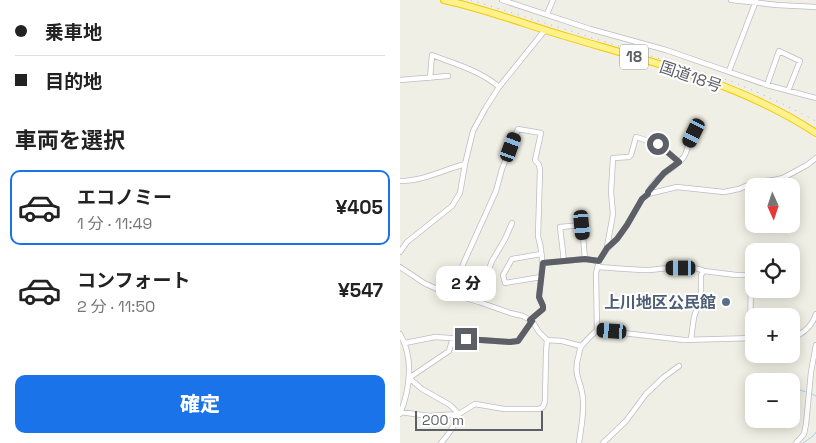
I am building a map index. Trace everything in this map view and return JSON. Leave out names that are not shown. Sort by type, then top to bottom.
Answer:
[{"type":"highway","name":"国道18号","points":[[444,0],[642,59],[714,83],[765,104],[816,132]]},
{"type":"street","points":[[502,0],[590,29],[666,50],[767,85],[816,98]]},
{"type":"street","points":[[547,14],[553,0]]},
{"type":"street","points":[[730,0],[816,7]]},
{"type":"street","points":[[729,71],[756,1]]},
{"type":"street","points":[[400,252],[407,242],[452,206],[460,193],[473,131],[499,87],[545,30]]},
{"type":"street","points":[[767,85],[779,51],[800,61],[788,90]]},
{"type":"street","points":[[430,78],[432,55],[459,64],[489,78],[499,87]]},
{"type":"street","points":[[400,80],[448,76]]},
{"type":"street","points":[[579,443],[583,421],[583,399],[576,372],[576,362],[581,346],[597,330],[596,273],[599,261],[607,248],[617,239],[642,199],[664,173],[684,158],[692,138],[699,127]]},
{"type":"street","points":[[405,343],[435,336],[518,341],[531,320],[543,309],[539,297],[543,263],[538,236],[540,165],[535,160],[541,133],[518,128],[502,169],[496,191],[464,262],[452,294]]},
{"type":"street","points":[[607,248],[613,214],[611,192],[613,158],[630,157],[636,137],[658,144],[679,162]]},
{"type":"street","points":[[648,194],[678,187],[724,192],[739,189],[755,182],[783,178],[816,158]]},
{"type":"street","points":[[400,181],[424,178],[465,164]]},
{"type":"street","points":[[479,302],[492,261],[512,223]]},
{"type":"street","points":[[564,261],[560,227],[582,225],[585,259]]},
{"type":"street","points":[[541,254],[512,259],[503,275],[505,283],[541,277]]},
{"type":"street","points":[[543,263],[585,259],[599,261]]},
{"type":"street","points":[[400,267],[424,283],[452,294],[524,316],[531,320],[547,340],[562,341],[581,346]]},
{"type":"street","points":[[598,267],[648,270],[697,268],[704,271],[746,275],[751,278],[752,308]]},
{"type":"street","points":[[691,339],[694,317],[701,297],[701,275],[704,271]]},
{"type":"street","points":[[800,335],[812,324],[816,314]]},
{"type":"street","points":[[597,330],[684,340],[745,338]]},
{"type":"street","points":[[400,334],[408,354],[409,378],[400,413],[429,416],[458,414],[475,404],[504,409],[539,409],[545,401],[547,340]]},
{"type":"street","points":[[409,378],[449,351],[453,338]]},
{"type":"street","points":[[797,443],[804,434],[805,429],[816,345]]},
{"type":"street","points":[[602,443],[626,421],[646,394],[679,366]]},
{"type":"street","points":[[409,378],[422,389],[450,405],[459,416],[447,437],[441,443]]},
{"type":"street","points":[[810,385],[816,388]]},
{"type":"street","points":[[446,443],[447,437]]},
{"type":"waterway","points":[[800,390],[806,392]]},
{"type":"waterway","points":[[810,393],[816,396]]},
{"type":"waterway","points":[[803,443],[816,432]]},
{"type":"railway","points":[[471,0],[734,82],[816,121]]},
{"type":"place","name":"上川地区公民館","points":[[726,302]]},
{"type":"route","points":[[466,339],[518,341],[532,321],[530,320],[543,309],[539,297],[543,263],[585,259],[599,261],[607,248],[617,239],[627,225],[642,199],[664,173],[679,162],[658,144]]}]
